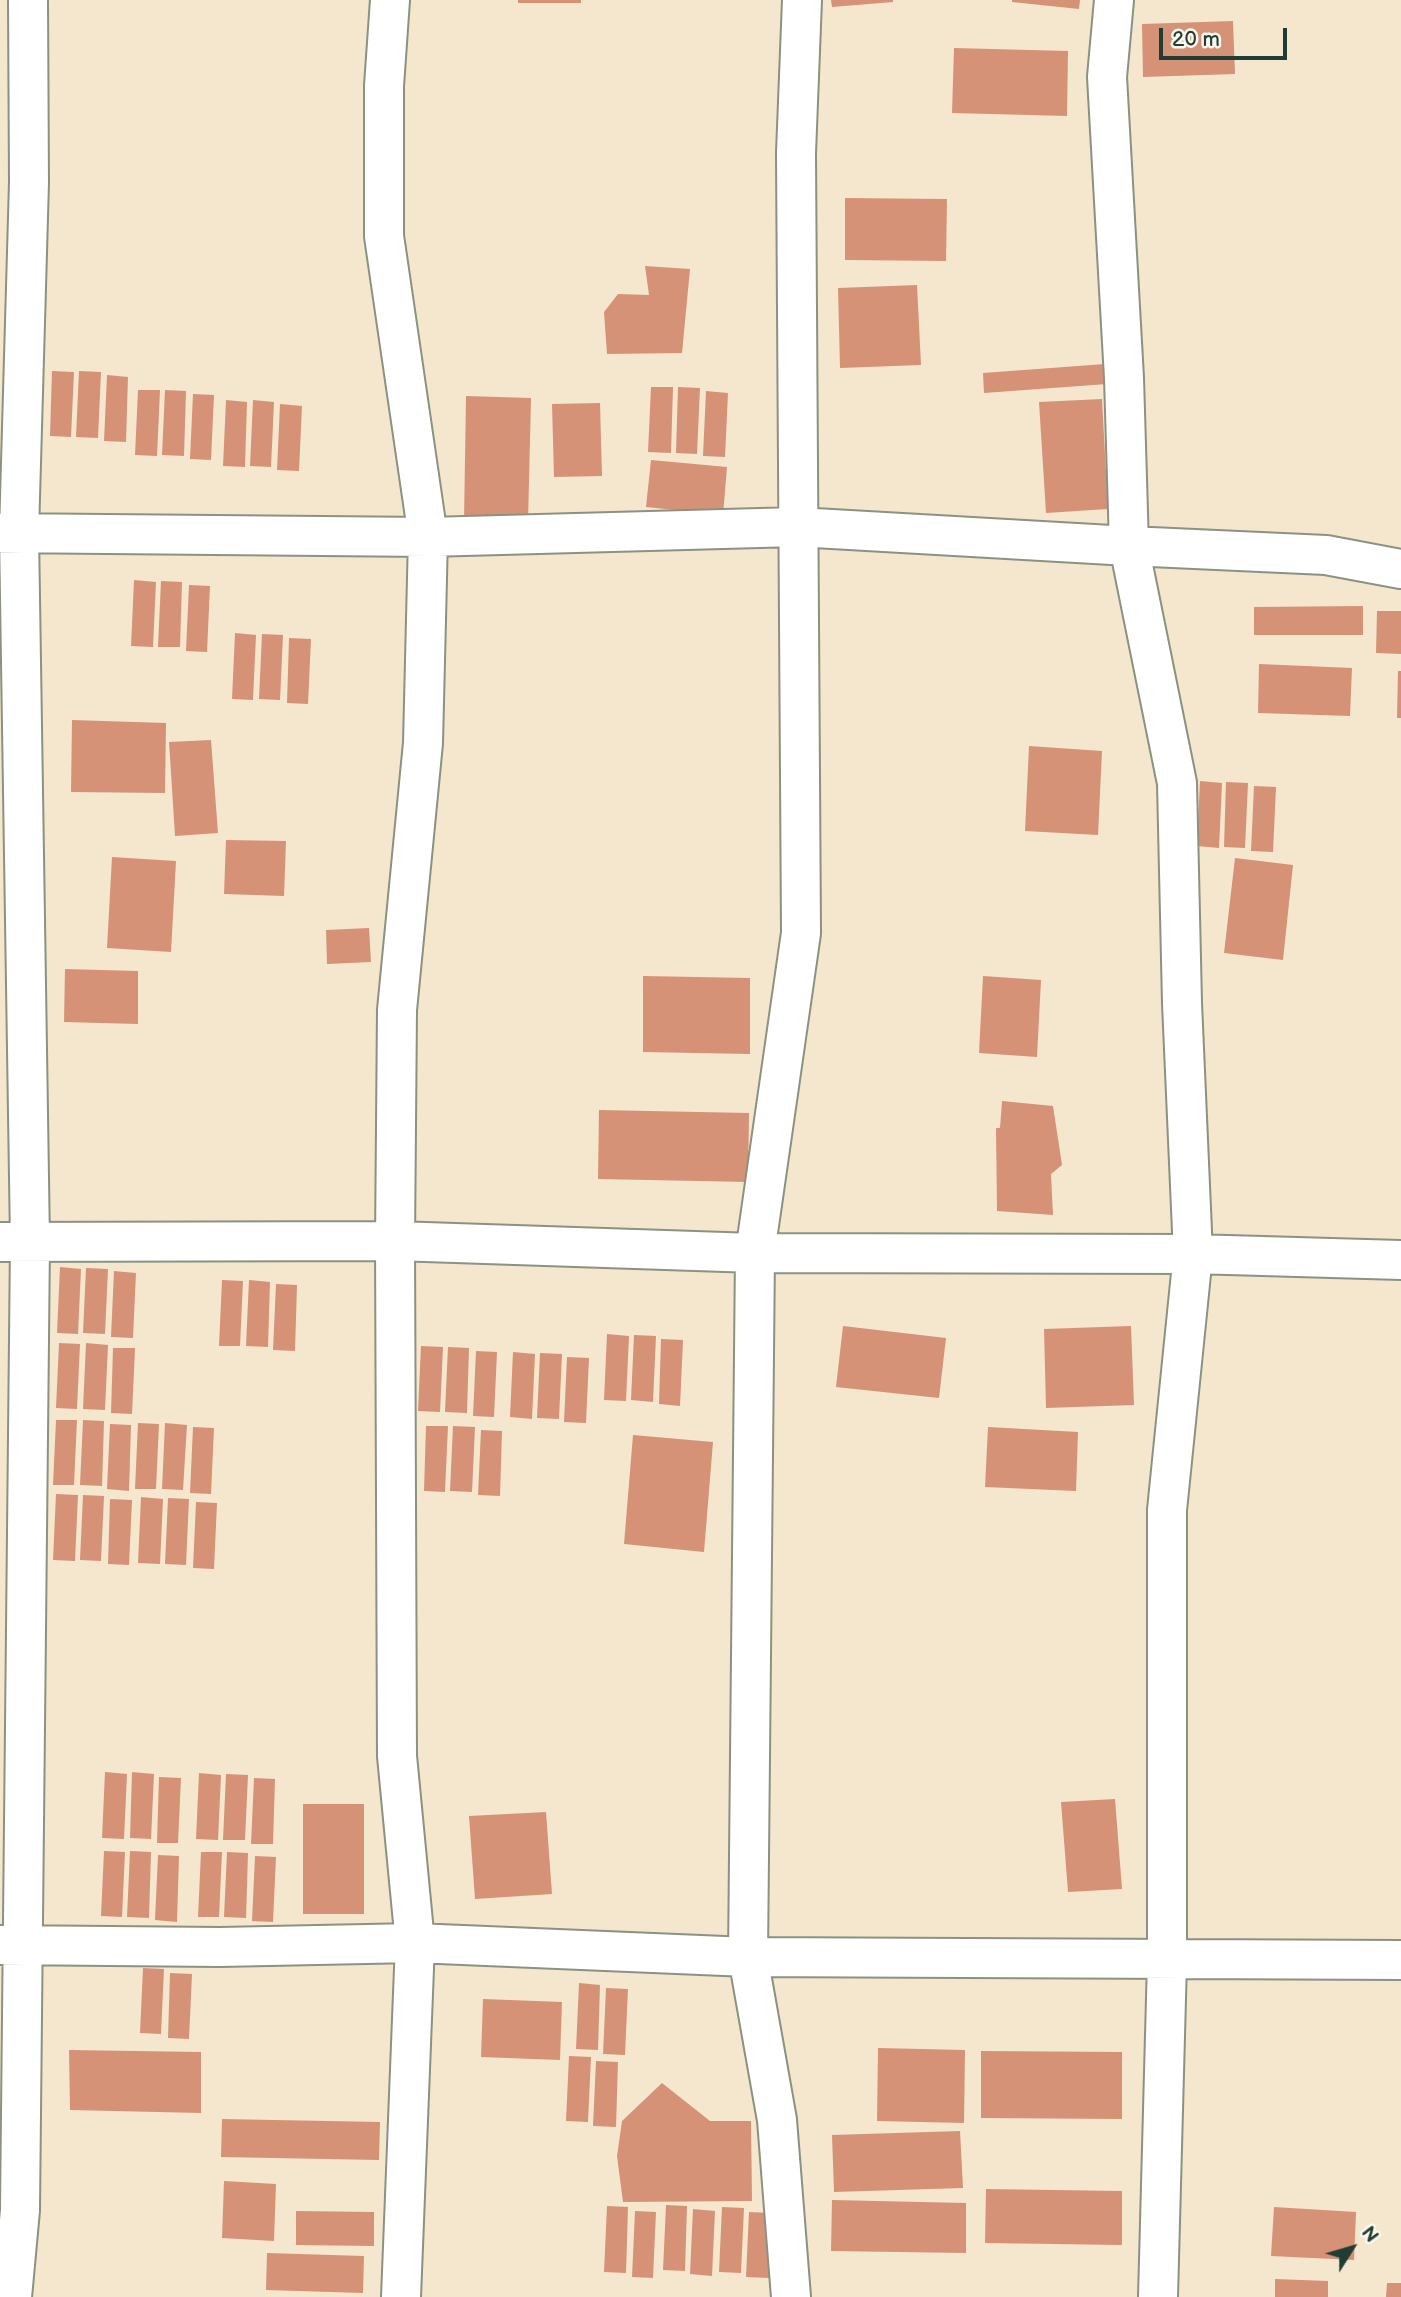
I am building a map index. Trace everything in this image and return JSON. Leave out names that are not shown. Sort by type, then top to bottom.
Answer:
[{"type":"street","points":[[12,2297],[20,2210],[12,1944],[15,1242],[9,533],[29,182],[28,0]]},
{"type":"street","points":[[390,0],[384,86],[384,236],[428,537],[424,743],[397,1010],[397,1756],[415,1943],[401,2297]]},
{"type":"street","points":[[792,2297],[777,2120],[748,1957],[755,1253],[801,933],[796,153],[802,0]]},
{"type":"street","points":[[1114,0],[1107,77],[1124,379],[1129,546],[1177,783],[1182,1003],[1193,1254],[1167,1510],[1167,1961],[1158,2297]]},
{"type":"street","points":[[9,533],[428,537],[797,527],[1326,555],[1401,569]]},
{"type":"street","points":[[15,1242],[395,1241],[755,1253],[1193,1254],[1401,1260]]},
{"type":"street","points":[[12,1944],[220,1947],[415,1943],[748,1957],[1401,1960]]},
{"type":"building","points":[[518,0],[581,0],[581,3],[518,3]]},
{"type":"building","points":[[831,0],[893,0],[893,2],[832,7]]},
{"type":"building","points":[[1012,0],[1080,0],[1079,9]]},
{"type":"building","points":[[1233,21],[1235,74],[1143,77],[1142,24]]},
{"type":"building","points":[[954,48],[1068,51],[1067,116],[952,113]]},
{"type":"building","points":[[845,198],[947,199],[946,261],[845,260]]},
{"type":"building","points":[[645,266],[690,269],[682,353],[607,354],[604,312],[618,294],[649,295]]},
{"type":"building","points":[[917,285],[921,365],[840,368],[838,288]]},
{"type":"building","points":[[1105,364],[1107,384],[984,393],[983,373]]},
{"type":"building","points":[[52,371],[74,372],[71,437],[50,436]]},
{"type":"building","points":[[79,371],[101,372],[98,438],[76,437]]},
{"type":"building","points":[[107,375],[128,377],[126,442],[104,441]]},
{"type":"building","points":[[651,387],[673,387],[671,453],[648,452]]},
{"type":"building","points":[[678,387],[700,388],[697,454],[676,453]]},
{"type":"building","points":[[138,390],[160,390],[157,456],[135,455]]},
{"type":"building","points":[[165,390],[186,391],[184,456],[162,455]]},
{"type":"building","points":[[706,391],[728,393],[725,457],[703,456]]},
{"type":"building","points":[[193,394],[214,395],[211,460],[190,459]]},
{"type":"building","points":[[466,396],[531,398],[528,522],[464,521]]},
{"type":"building","points":[[1102,399],[1108,509],[1046,513],[1039,402]]},
{"type":"building","points":[[226,400],[247,402],[245,467],[223,466]]},
{"type":"building","points":[[253,400],[274,402],[271,467],[250,466]]},
{"type":"building","points":[[600,403],[602,476],[554,477],[552,404]]},
{"type":"building","points":[[280,404],[302,406],[299,471],[277,470]]},
{"type":"building","points":[[651,460],[727,467],[723,515],[646,507]]},
{"type":"building","points":[[134,580],[156,582],[153,647],[131,646]]},
{"type":"building","points":[[161,581],[182,582],[180,647],[158,647]]},
{"type":"building","points":[[189,585],[210,586],[207,652],[186,651]]},
{"type":"building","points":[[1363,606],[1363,635],[1254,635],[1254,607]]},
{"type":"building","points":[[1377,611],[1401,611],[1401,654],[1376,653]]},
{"type":"building","points":[[235,633],[256,635],[253,700],[232,699]]},
{"type":"building","points":[[262,634],[283,635],[280,700],[259,699]]},
{"type":"building","points":[[289,638],[311,639],[308,704],[287,703]]},
{"type":"building","points":[[1259,664],[1352,668],[1350,716],[1258,713]]},
{"type":"building","points":[[1398,671],[1401,671],[1401,718],[1397,718]]},
{"type":"building","points":[[72,720],[166,723],[165,793],[71,792]]},
{"type":"building","points":[[211,740],[218,833],[175,836],[169,742]]},
{"type":"building","points":[[1029,746],[1102,751],[1098,835],[1025,831]]},
{"type":"building","points":[[1200,781],[1222,783],[1219,848],[1197,846]]},
{"type":"building","points":[[1226,782],[1248,783],[1245,848],[1224,847]]},
{"type":"building","points":[[1254,786],[1276,787],[1273,852],[1251,851]]},
{"type":"building","points":[[226,840],[286,841],[284,896],[224,894]]},
{"type":"building","points":[[112,857],[176,861],[171,952],[107,948]]},
{"type":"building","points":[[1235,858],[1293,865],[1283,960],[1224,953]]},
{"type":"building","points":[[369,928],[371,962],[327,964],[326,930]]},
{"type":"building","points":[[65,969],[138,971],[138,1024],[64,1022]]},
{"type":"building","points":[[643,976],[750,978],[750,1054],[643,1052]]},
{"type":"building","points":[[983,976],[1041,980],[1037,1057],[979,1053]]},
{"type":"building","points":[[1002,1101],[1053,1106],[1062,1165],[1051,1174],[1053,1215],[997,1211],[996,1128],[1000,1128]]},
{"type":"building","points":[[599,1110],[749,1113],[748,1182],[598,1179]]},
{"type":"building","points":[[60,1267],[81,1269],[78,1334],[57,1333]]},
{"type":"building","points":[[86,1268],[108,1269],[105,1334],[83,1333]]},
{"type":"building","points":[[114,1271],[136,1273],[133,1338],[111,1337]]},
{"type":"building","points":[[222,1280],[243,1281],[240,1346],[219,1346]]},
{"type":"building","points":[[249,1280],[270,1282],[268,1347],[246,1346]]},
{"type":"building","points":[[276,1284],[297,1285],[295,1351],[273,1350]]},
{"type":"building","points":[[843,1326],[946,1338],[939,1398],[836,1387]]},
{"type":"building","points":[[1131,1326],[1134,1405],[1046,1408],[1044,1329]]},
{"type":"building","points":[[607,1334],[629,1336],[626,1401],[604,1400]]},
{"type":"building","points":[[634,1335],[656,1336],[653,1402],[631,1400]]},
{"type":"building","points":[[661,1339],[683,1340],[680,1406],[659,1404]]},
{"type":"building","points":[[59,1343],[80,1344],[77,1409],[56,1408]]},
{"type":"building","points":[[86,1343],[108,1345],[105,1410],[83,1409]]},
{"type":"building","points":[[421,1346],[443,1347],[440,1412],[418,1411]]},
{"type":"building","points":[[448,1347],[469,1348],[467,1413],[445,1412]]},
{"type":"building","points":[[113,1348],[135,1348],[132,1414],[111,1413]]},
{"type":"building","points":[[476,1351],[497,1352],[494,1417],[473,1416]]},
{"type":"building","points":[[513,1352],[535,1354],[532,1419],[510,1417]]},
{"type":"building","points":[[540,1353],[562,1354],[559,1419],[537,1418]]},
{"type":"building","points":[[567,1357],[589,1358],[586,1423],[564,1422]]},
{"type":"building","points":[[56,1420],[77,1420],[74,1485],[53,1485]]},
{"type":"building","points":[[83,1420],[104,1421],[102,1486],[80,1485]]},
{"type":"building","points":[[138,1423],[159,1424],[156,1489],[135,1489]]},
{"type":"building","points":[[165,1423],[187,1425],[183,1490],[162,1489]]},
{"type":"building","points":[[110,1424],[131,1425],[129,1491],[107,1489]]},
{"type":"building","points":[[426,1426],[448,1426],[445,1492],[424,1491]]},
{"type":"building","points":[[453,1426],[475,1427],[472,1492],[450,1491]]},
{"type":"building","points":[[193,1427],[214,1428],[211,1494],[190,1493]]},
{"type":"building","points":[[988,1427],[1078,1432],[1076,1491],[985,1487]]},
{"type":"building","points":[[481,1430],[502,1431],[500,1496],[478,1495]]},
{"type":"building","points":[[633,1435],[713,1442],[704,1552],[624,1544]]},
{"type":"building","points":[[56,1494],[78,1495],[75,1561],[53,1560]]},
{"type":"building","points":[[83,1495],[104,1496],[101,1561],[80,1560]]},
{"type":"building","points":[[141,1497],[163,1499],[160,1564],[138,1563]]},
{"type":"building","points":[[168,1498],[189,1499],[186,1565],[165,1564]]},
{"type":"building","points":[[110,1499],[132,1500],[129,1565],[108,1564]]},
{"type":"building","points":[[196,1502],[217,1503],[214,1569],[193,1568]]},
{"type":"building","points":[[105,1772],[127,1774],[124,1839],[102,1838]]},
{"type":"building","points":[[132,1772],[154,1774],[151,1839],[130,1838]]},
{"type":"building","points":[[199,1773],[221,1775],[218,1840],[196,1839]]},
{"type":"building","points":[[226,1774],[248,1775],[245,1840],[223,1840]]},
{"type":"building","points":[[159,1777],[181,1778],[178,1843],[157,1843]]},
{"type":"building","points":[[254,1778],[275,1779],[273,1844],[251,1844]]},
{"type":"building","points":[[1115,1799],[1122,1889],[1068,1892],[1061,1802]]},
{"type":"building","points":[[303,1804],[364,1804],[364,1914],[303,1914]]},
{"type":"building","points":[[546,1812],[552,1894],[475,1899],[469,1816]]},
{"type":"building","points":[[104,1851],[125,1852],[122,1917],[101,1916]]},
{"type":"building","points":[[130,1851],[151,1852],[149,1918],[127,1917]]},
{"type":"building","points":[[201,1852],[222,1852],[219,1917],[198,1917]]},
{"type":"building","points":[[227,1852],[248,1853],[246,1918],[224,1917]]},
{"type":"building","points":[[158,1855],[179,1856],[177,1922],[155,1920]]},
{"type":"building","points":[[255,1856],[276,1857],[273,1922],[252,1921]]},
{"type":"building","points":[[143,1968],[164,1969],[161,2034],[140,2033]]},
{"type":"building","points":[[170,1973],[192,1974],[189,2039],[168,2038]]},
{"type":"building","points":[[579,1983],[600,1985],[598,2050],[576,2049]]},
{"type":"building","points":[[606,1988],[628,1989],[625,2055],[603,2054]]},
{"type":"building","points":[[483,1999],[562,2002],[560,2060],[481,2057]]},
{"type":"building","points":[[878,2048],[965,2050],[964,2123],[877,2121]]},
{"type":"building","points":[[69,2050],[201,2052],[201,2113],[70,2110]]},
{"type":"building","points":[[981,2051],[1122,2052],[1122,2119],[981,2118]]},
{"type":"building","points":[[569,2056],[591,2057],[588,2122],[566,2121]]},
{"type":"building","points":[[596,2061],[618,2062],[616,2127],[593,2126]]},
{"type":"building","points":[[662,2083],[710,2121],[751,2121],[752,2201],[623,2202],[617,2156],[622,2121]]},
{"type":"building","points":[[222,2119],[380,2122],[379,2160],[221,2157]]},
{"type":"building","points":[[960,2131],[963,2188],[834,2192],[832,2135]]},
{"type":"building","points":[[224,2181],[276,2184],[274,2241],[222,2238]]},
{"type":"building","points":[[986,2189],[1122,2191],[1122,2245],[985,2243]]},
{"type":"building","points":[[832,2200],[966,2203],[966,2253],[831,2251]]},
{"type":"building","points":[[666,2205],[687,2206],[685,2271],[663,2270]]},
{"type":"building","points":[[607,2206],[628,2207],[626,2273],[604,2272]]},
{"type":"building","points":[[722,2207],[744,2208],[741,2273],[719,2272]]},
{"type":"building","points":[[1274,2207],[1356,2212],[1354,2260],[1271,2256]]},
{"type":"building","points":[[693,2209],[715,2211],[712,2276],[690,2274]]},
{"type":"building","points":[[296,2211],[374,2212],[374,2246],[296,2245]]},
{"type":"building","points":[[635,2211],[656,2212],[653,2278],[632,2277]]},
{"type":"building","points":[[749,2212],[772,2213],[769,2278],[746,2277]]},
{"type":"building","points":[[267,2253],[364,2256],[363,2293],[266,2290]]},
{"type":"building","points":[[1275,2279],[1328,2281],[1328,2297],[1275,2297]]},
{"type":"building","points":[[1387,2283],[1401,2283],[1401,2297],[1386,2297]]}]
